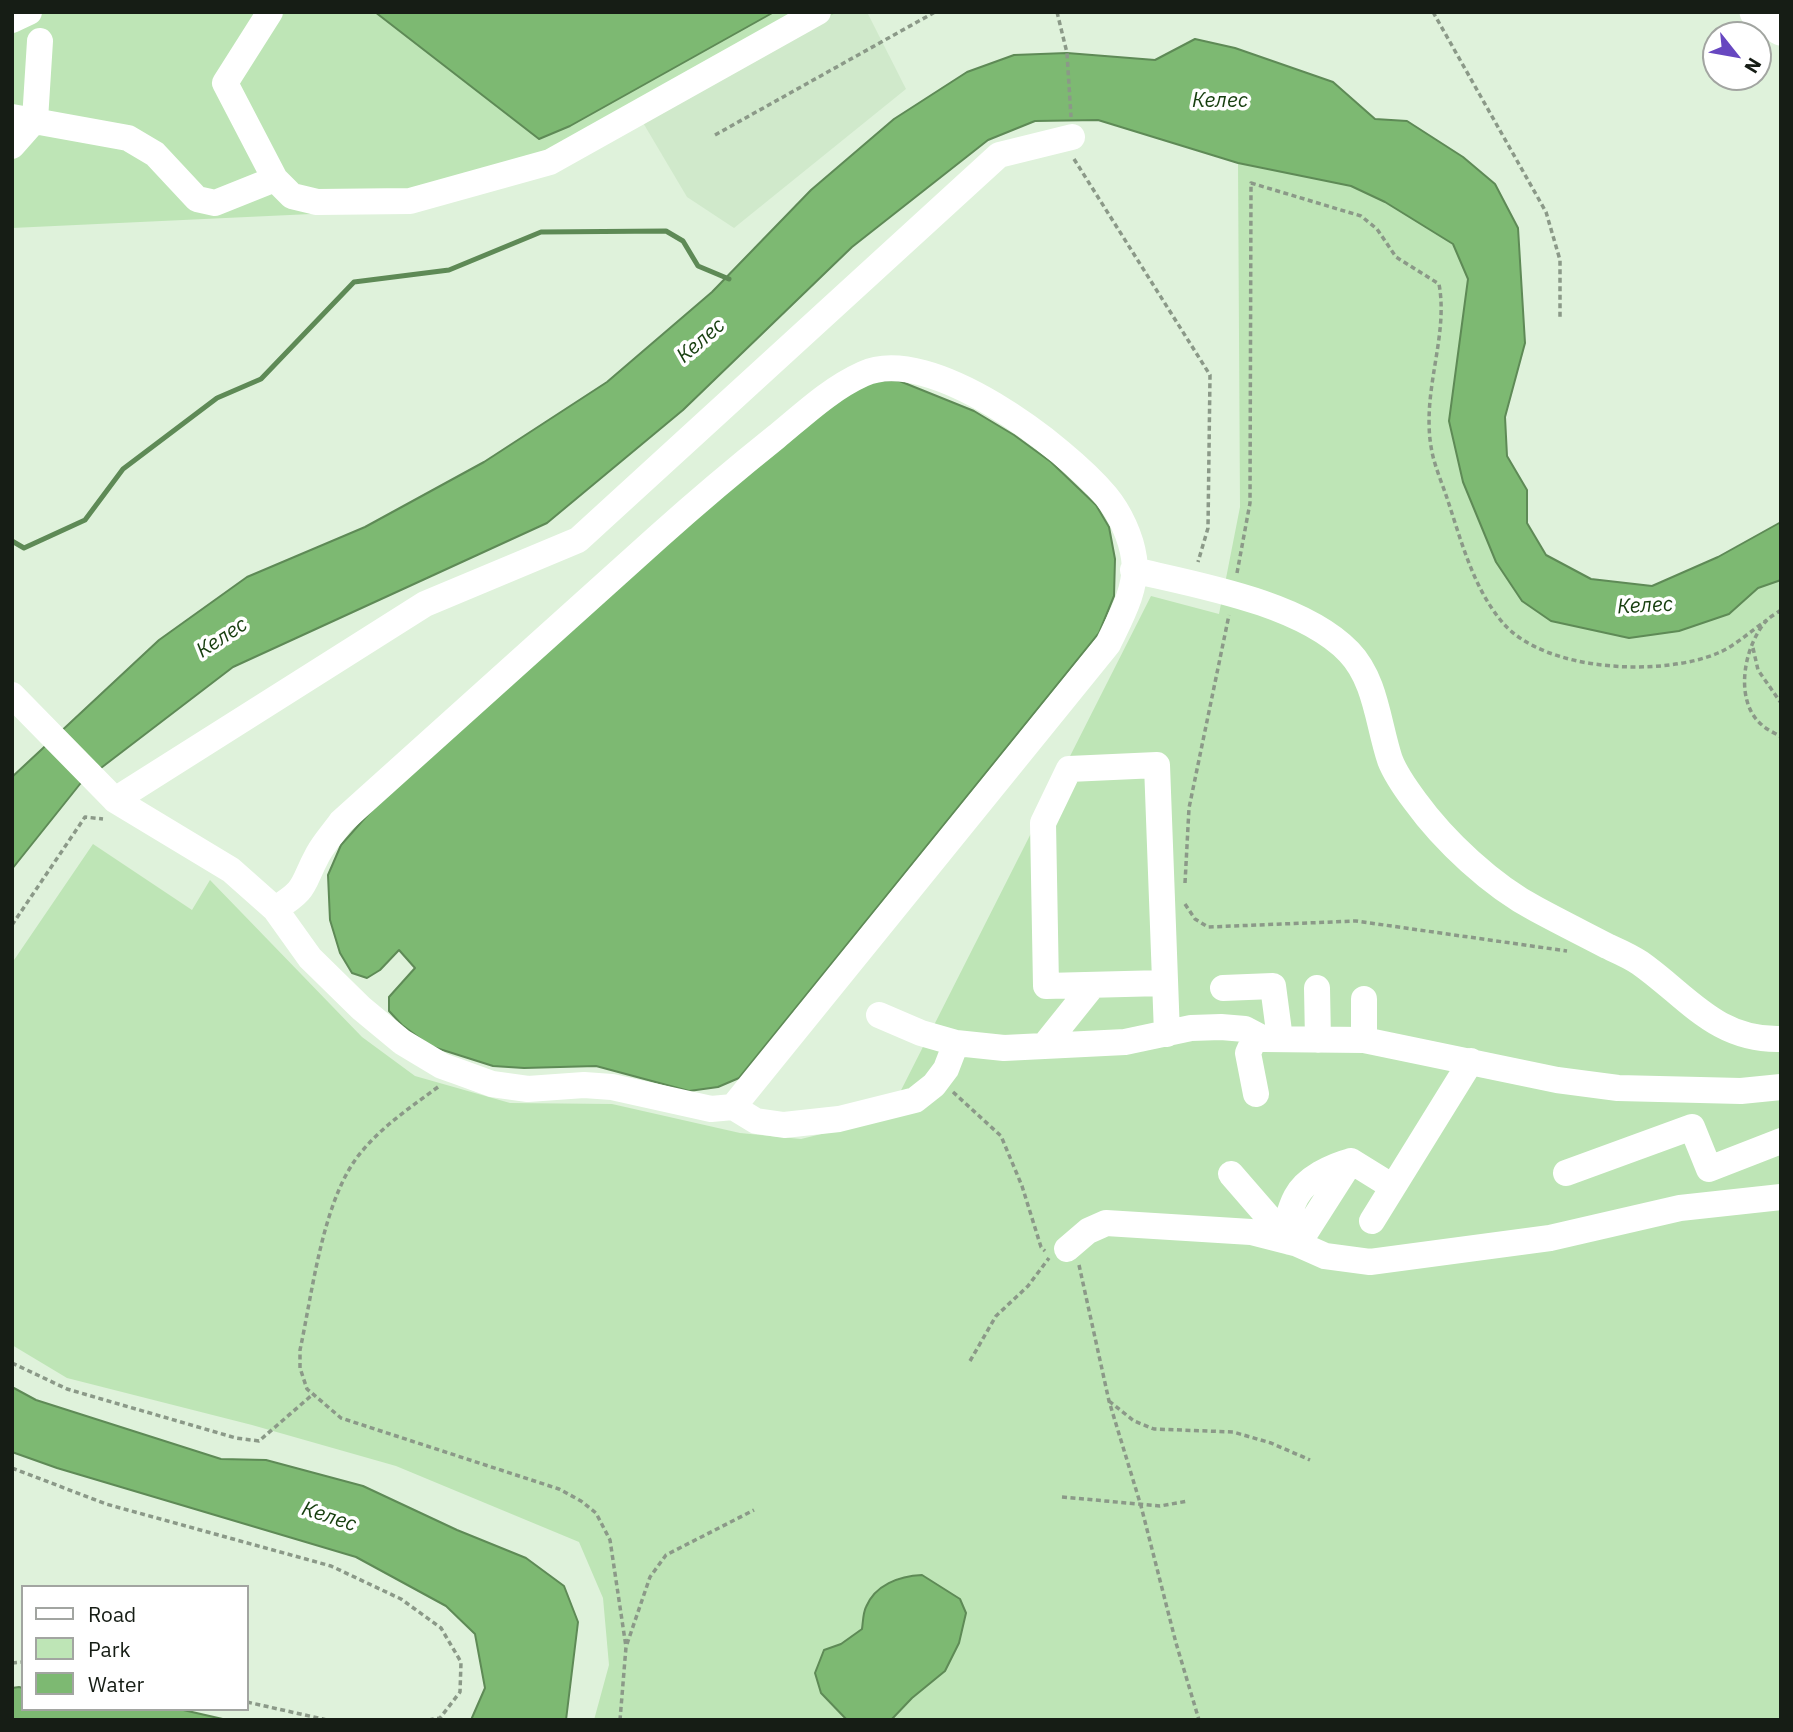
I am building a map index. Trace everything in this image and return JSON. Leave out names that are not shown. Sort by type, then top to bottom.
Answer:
[{"type":"street","points":[[12,20],[29,12]]},
{"type":"street","points":[[270,12],[225,83],[275,179],[292,196],[317,202],[410,201],[550,162],[818,12]]},
{"type":"street","points":[[12,146],[23,118],[40,41]]},
{"type":"street","points":[[23,118],[128,138],[155,154],[197,199],[215,203],[275,179]]},
{"type":"street","points":[[115,800],[425,604],[578,540],[999,155],[1072,137]]},
{"type":"street","points":[[275,909],[295,897],[306,884],[318,853],[341,822],[699,500],[835,388],[866,372],[888,367],[913,370],[958,386],[1007,412],[1062,451],[1107,497],[1124,525],[1134,558],[1132,584],[1123,614],[1108,644],[733,1107]]},
{"type":"street","points":[[1133,569],[1272,606],[1316,626],[1349,652],[1366,679],[1391,762],[1413,800],[1442,835],[1489,876],[1533,908],[1639,961],[1695,1010],[1733,1031],[1765,1039],[1781,1039]]},
{"type":"street","points":[[12,695],[115,800],[231,870],[275,909],[310,958],[361,1008],[402,1042],[442,1066],[492,1084],[528,1089],[584,1085],[612,1087],[711,1109],[733,1107],[756,1121],[784,1125],[839,1119],[915,1100],[939,1079],[956,1044]]},
{"type":"street","points":[[1164,983],[1046,986],[1043,823],[1069,769],[1157,765],[1166,1025]]},
{"type":"street","points":[[1120,984],[1166,1025]]},
{"type":"street","points":[[1044,1046],[1093,985]]},
{"type":"street","points":[[1223,988],[1273,986],[1268,1037],[1248,1053],[1256,1094]]},
{"type":"street","points":[[1317,989],[1318,1040]]},
{"type":"street","points":[[1364,999],[1364,1040]]},
{"type":"street","points":[[879,1015],[956,1044],[1004,1048],[1125,1042],[1166,1025],[1220,1027],[1245,1029],[1268,1037],[1364,1040],[1557,1080],[1618,1088],[1741,1091],[1781,1087]]},
{"type":"street","points":[[1372,1221],[1471,1061]]},
{"type":"street","points":[[1566,1173],[1692,1127],[1709,1169],[1781,1141]]},
{"type":"street","points":[[1290,1240],[1351,1161],[1393,1187]]},
{"type":"street","points":[[1231,1174],[1290,1240]]},
{"type":"street","points":[[1067,1249],[1088,1231],[1106,1223],[1251,1231],[1290,1240],[1325,1256],[1370,1262],[1550,1238],[1680,1208],[1781,1197]]},
{"type":"path","points":[[715,135],[934,12]]},
{"type":"path","points":[[1057,12],[1067,53],[1074,160],[1210,375],[1208,528],[1191,584]]},
{"type":"path","points":[[1433,12],[1546,212],[1559,260],[1560,318]]},
{"type":"path","points":[[1185,889],[1189,808],[1250,503],[1251,183],[1362,216],[1377,229],[1396,257],[1439,284],[1443,304],[1428,405],[1432,452],[1458,533],[1482,594],[1504,625],[1533,645],[1562,659],[1602,667],[1673,664],[1719,653],[1781,610]]},
{"type":"path","points":[[1767,620],[1752,646],[1744,672],[1745,698],[1760,724],[1781,737]]},
{"type":"path","points":[[1752,646],[1758,670],[1781,703]]},
{"type":"path","points":[[12,925],[85,817],[104,819],[115,800]]},
{"type":"path","points":[[1184,902],[1195,919],[1208,928],[1356,922],[1571,952]]},
{"type":"path","points":[[459,1072],[390,1122],[361,1151],[341,1182],[329,1216],[300,1350],[300,1368],[307,1389],[341,1418],[559,1489],[596,1513],[610,1540],[626,1647],[620,1720]]},
{"type":"path","points":[[939,1079],[1001,1136],[1022,1186],[1041,1247],[1051,1256],[1028,1286],[996,1316],[971,1361]]},
{"type":"path","points":[[1067,1249],[1080,1267],[1109,1401],[1142,1506],[1176,1643],[1199,1720]]},
{"type":"path","points":[[12,1363],[67,1389],[236,1438],[259,1441],[312,1395]]},
{"type":"path","points":[[1109,1401],[1134,1421],[1154,1429],[1233,1432],[1271,1443],[1310,1460]]},
{"type":"path","points":[[12,1468],[106,1504],[331,1566],[401,1598],[441,1628],[461,1662],[460,1692],[440,1718],[428,1720]]},
{"type":"path","points":[[1062,1497],[1142,1506],[1188,1501]]},
{"type":"path","points":[[626,1647],[650,1577],[666,1555],[754,1510]]},
{"type":"path","points":[[248,1702],[327,1720]]},
{"type":"shaded area","points":[[838,12],[867,12],[906,89],[734,228],[687,197],[642,121]]},
{"type":"green space","points":[[12,12],[838,12],[556,169],[418,209],[12,228]]},
{"type":"green space","points":[[1238,163],[1351,186],[1385,202],[1454,244],[1468,279],[1449,421],[1552,621],[1629,638],[1679,631],[1729,614],[1758,588],[1781,580],[1781,1720],[594,1720],[609,1665],[603,1598],[579,1542],[396,1466],[252,1425],[67,1378],[12,1345],[12,963],[93,844],[192,910],[210,880],[362,1037],[415,1076],[510,1103],[612,1104],[740,1133],[801,1139],[887,1118],[1151,596],[1219,614],[1240,507]]},
{"type":"water","points":[[375,12],[774,12],[570,126],[539,139]]},
{"type":"water","name":"Келес","points":[[1195,39],[1235,48],[1333,82],[1375,119],[1407,121],[1463,157],[1495,184],[1518,228],[1525,343],[1505,417],[1507,456],[1527,490],[1527,523],[1546,555],[1591,579],[1652,586],[1718,557],[1781,522],[1781,580],[1758,588],[1729,614],[1679,631],[1629,638],[1551,621],[1522,601],[1496,562],[1463,482],[1449,421],[1468,279],[1453,244],[1385,202],[1351,186],[1238,163],[1098,120],[1035,121],[988,140],[852,247],[683,410],[547,523],[233,667],[80,784],[12,869],[12,777],[159,640],[247,577],[365,527],[484,462],[607,382],[712,292],[811,190],[894,119],[967,72],[1014,55],[1067,53],[1155,60]]},
{"type":"water","points":[[897,380],[974,411],[1014,435],[1051,462],[1096,505],[1109,527],[1115,559],[1114,596],[1099,633],[739,1078],[718,1087],[689,1091],[596,1066],[493,1066],[430,1046],[402,1025],[389,1011],[389,997],[415,968],[399,950],[380,970],[367,978],[352,973],[340,953],[330,920],[328,875],[341,845],[380,801],[662,546],[835,401],[871,381]]},
{"type":"water","name":"Келес","points":[[12,1387],[36,1400],[221,1459],[266,1460],[363,1486],[457,1530],[526,1558],[564,1586],[578,1622],[566,1720],[471,1720],[485,1688],[475,1634],[446,1606],[356,1557],[57,1468],[12,1452]]},
{"type":"water","points":[[922,1575],[960,1599],[966,1613],[959,1643],[945,1671],[912,1698],[891,1720],[847,1720],[821,1693],[815,1673],[824,1650],[841,1644],[862,1629],[866,1607],[882,1587],[905,1577]]},
{"type":"water","points":[[12,1688],[21,1688],[21,1711],[188,1711],[227,1720],[12,1720]]},
{"type":"waterway","points":[[12,541],[24,548],[85,520],[123,469],[217,398],[261,379],[354,282],[449,270],[541,232],[666,231],[683,241],[698,266],[729,279]]}]
